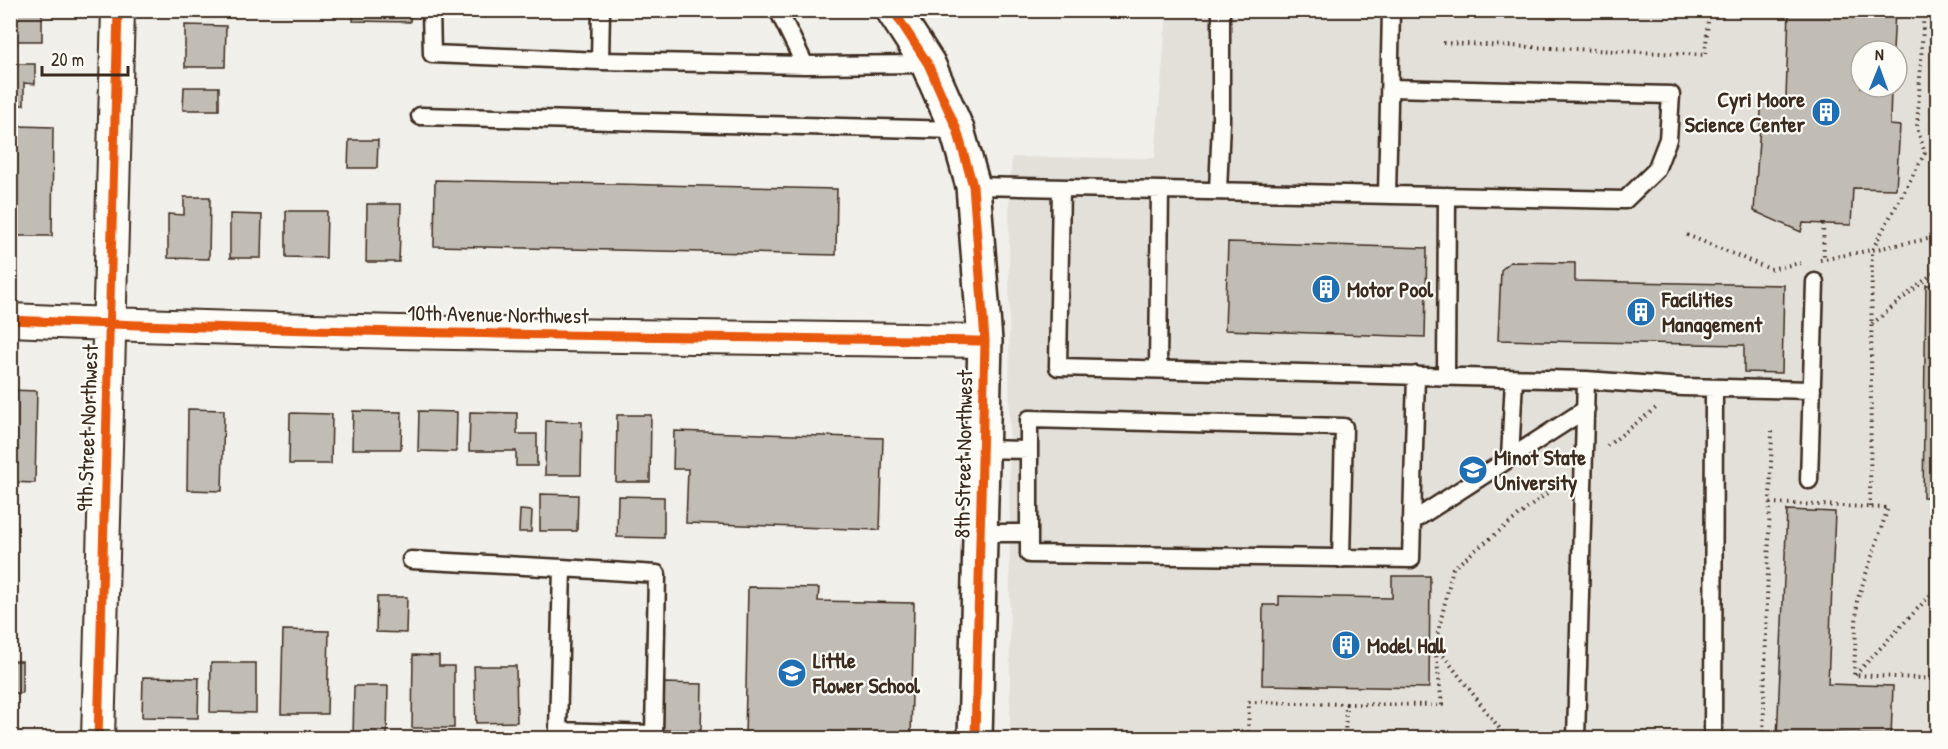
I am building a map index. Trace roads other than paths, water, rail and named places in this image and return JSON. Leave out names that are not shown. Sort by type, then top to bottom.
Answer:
[{"type":"street","name":"9th Street Northwest","points":[[98,738],[118,10]]},
{"type":"street","name":"8th Street Northwest","points":[[893,10],[928,64],[957,129],[973,186],[985,341],[975,738]]},
{"type":"street","name":"10th Avenue Northwest","points":[[10,320],[506,334],[985,341]]},
{"type":"lane","points":[[431,10],[432,54],[600,61],[805,65],[928,64]]},
{"type":"lane","points":[[600,61],[601,10]]},
{"type":"lane","points":[[778,10],[805,65]]},
{"type":"lane","points":[[1218,191],[1221,122],[1221,10]]},
{"type":"lane","points":[[1387,195],[1391,10]]},
{"type":"lane","points":[[973,186],[1625,200],[1656,170],[1668,139],[1671,95],[1390,88]]},
{"type":"lane","points":[[420,116],[957,129]]},
{"type":"lane","points":[[1061,188],[1058,367],[1586,380],[1683,387],[1812,390]]},
{"type":"lane","points":[[1158,369],[1160,190]]},
{"type":"lane","points":[[1446,376],[1447,196]]},
{"type":"lane","points":[[1809,480],[1815,282]]},
{"type":"lane","points":[[1341,559],[1344,427],[1029,419],[1029,554],[1341,559],[1411,559],[1416,375]]},
{"type":"lane","points":[[1510,458],[1514,379]]},
{"type":"lane","points":[[1576,738],[1586,380]]},
{"type":"lane","points":[[1713,738],[1714,388]]},
{"type":"lane","points":[[1411,522],[1586,409]]},
{"type":"lane","points":[[982,449],[1029,450]]},
{"type":"lane","points":[[980,534],[1029,533]]},
{"type":"lane","points":[[411,560],[562,568],[657,574],[654,734],[617,736],[558,731],[562,568]]},
{"type":"place","name":"Cyri Moore Science Center","points":[[1826,112]]},
{"type":"place","name":"Motor Pool","points":[[1326,289]]},
{"type":"place","name":"Facilities Management","points":[[1641,312]]},
{"type":"place","name":"Minot State University","points":[[1473,470]]},
{"type":"place","name":"Model Hall","points":[[1346,645]]},
{"type":"place","name":"Little Flower School","points":[[792,673]]}]
